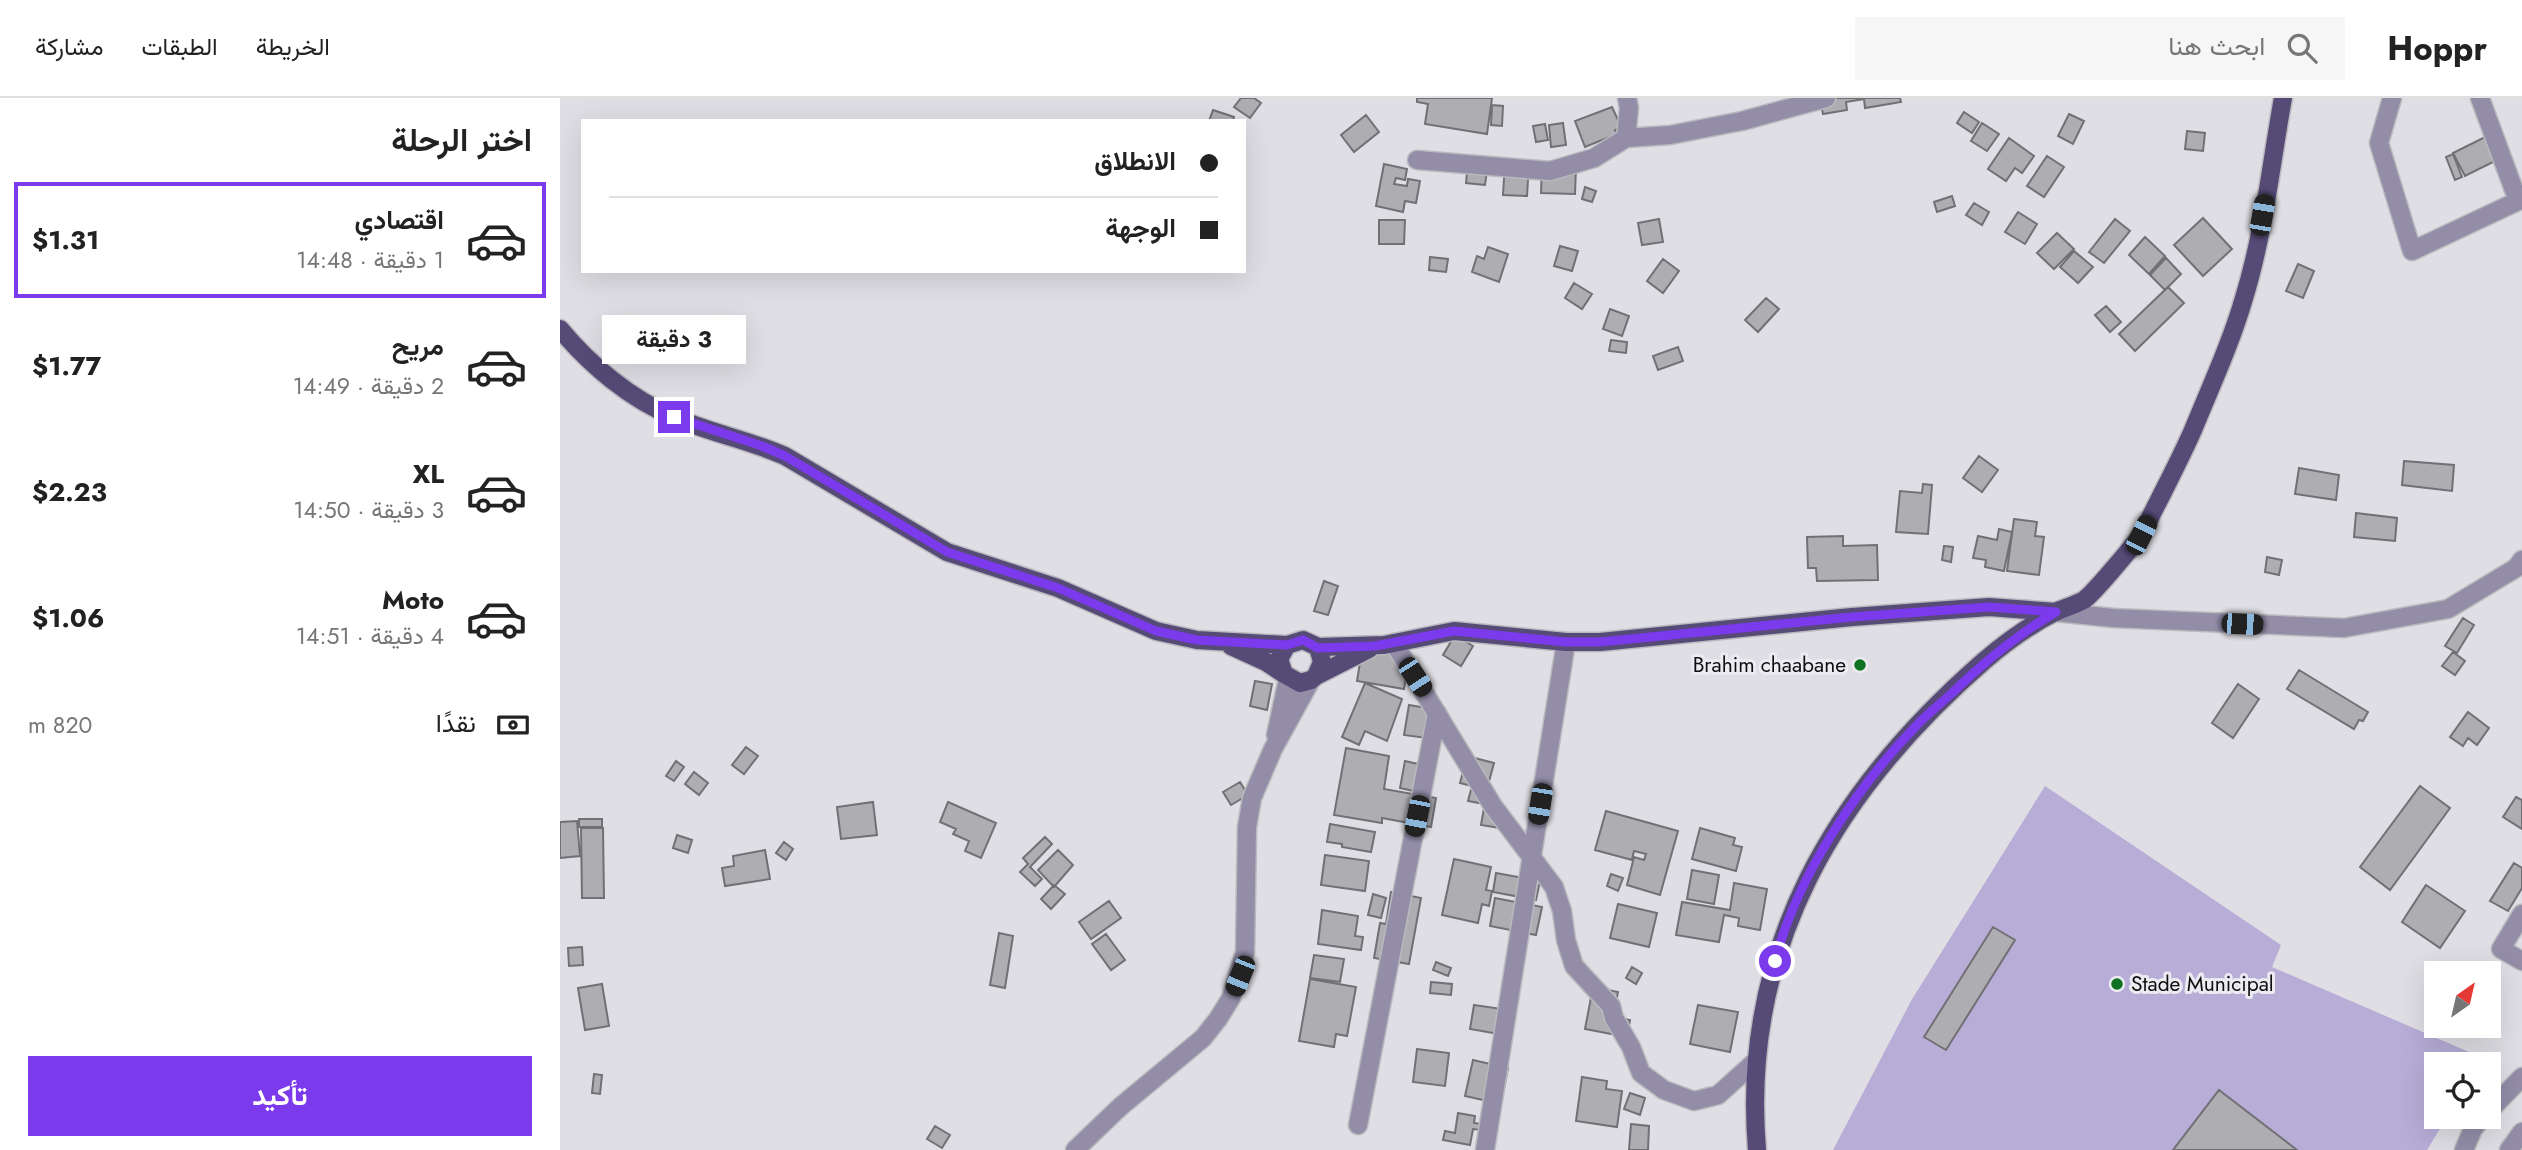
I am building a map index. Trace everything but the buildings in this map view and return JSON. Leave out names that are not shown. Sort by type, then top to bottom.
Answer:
[{"type":"main road","points":[[1758,1150],[1757,1060],[1765,1001],[1780,941],[1810,873],[1847,811],[1917,724],[1984,662],[2023,631],[2085,599],[2141,535],[2181,457],[2228,347],[2245,295],[2283,98]]},
{"type":"main road","points":[[560,329],[595,365],[644,401],[674,417],[785,456],[947,552],[1058,588],[1156,631],[1184,638],[1287,645],[1303,640],[1318,648],[1375,646],[1454,631],[1566,642],[1600,642],[1852,617],[1989,607],[2056,612]]},
{"type":"main road","points":[[1221,641],[1266,662],[1286,677],[1300,683],[1375,646]]},
{"type":"main road","points":[[1286,677],[1279,659],[1287,645]]},
{"type":"main road","points":[[1314,678],[1322,662],[1318,648]]},
{"type":"street","points":[[1626,138],[1629,108],[1627,98]]},
{"type":"street","points":[[1417,160],[1550,171],[1594,158],[1626,138],[1670,135],[1730,123],[1826,98]]},
{"type":"street","points":[[2392,98],[2379,144],[2412,251],[2518,201],[2480,98]]},
{"type":"street","points":[[2056,612],[2113,618],[2344,628],[2448,609],[2516,568],[2522,560]]},
{"type":"street","points":[[1485,1150],[1566,642]]},
{"type":"street","points":[[1394,643],[1493,806],[1554,887],[1574,966],[1611,1006],[1614,1018],[1631,1047],[1641,1073],[1664,1090],[1694,1101],[1718,1095],[1757,1060]]},
{"type":"street","points":[[1273,749],[1286,677]]},
{"type":"street","points":[[1075,1150],[1203,1038],[1231,998],[1245,953],[1249,812],[1256,784],[1314,678]]},
{"type":"street","points":[[1358,1125],[1437,713]]},
{"type":"street","points":[[2522,914],[2501,949],[2522,961]]},
{"type":"street","points":[[2501,1099],[2522,1077]]},
{"type":"street","points":[[2465,1150],[2473,1129]]},
{"type":"street","points":[[2508,1150],[2522,1132]]},
{"type":"shaded area","name":"Stade Municipal","points":[[2045,786],[2281,945],[2272,967],[2424,1033],[2424,1038],[2437,1038],[2469,1052],[2424,1052],[2424,1129],[2440,1129],[2427,1150],[1833,1150],[1911,1001]]},
{"type":"place","name":"Brahim chaabane","points":[[1860,665]]},
{"type":"place","name":"Stade Municipal","points":[[2117,984]]},
{"type":"route","points":[[674,417],[785,456],[947,552],[1075,595],[1170,636],[1197,640],[1287,645],[1303,640],[1318,648],[1375,646],[1454,631],[1566,642],[1600,642],[1852,617],[1989,607],[2056,612],[2023,631],[1984,662],[1917,724],[1886,760],[1847,811],[1810,873],[1780,941],[1775,961]]}]
